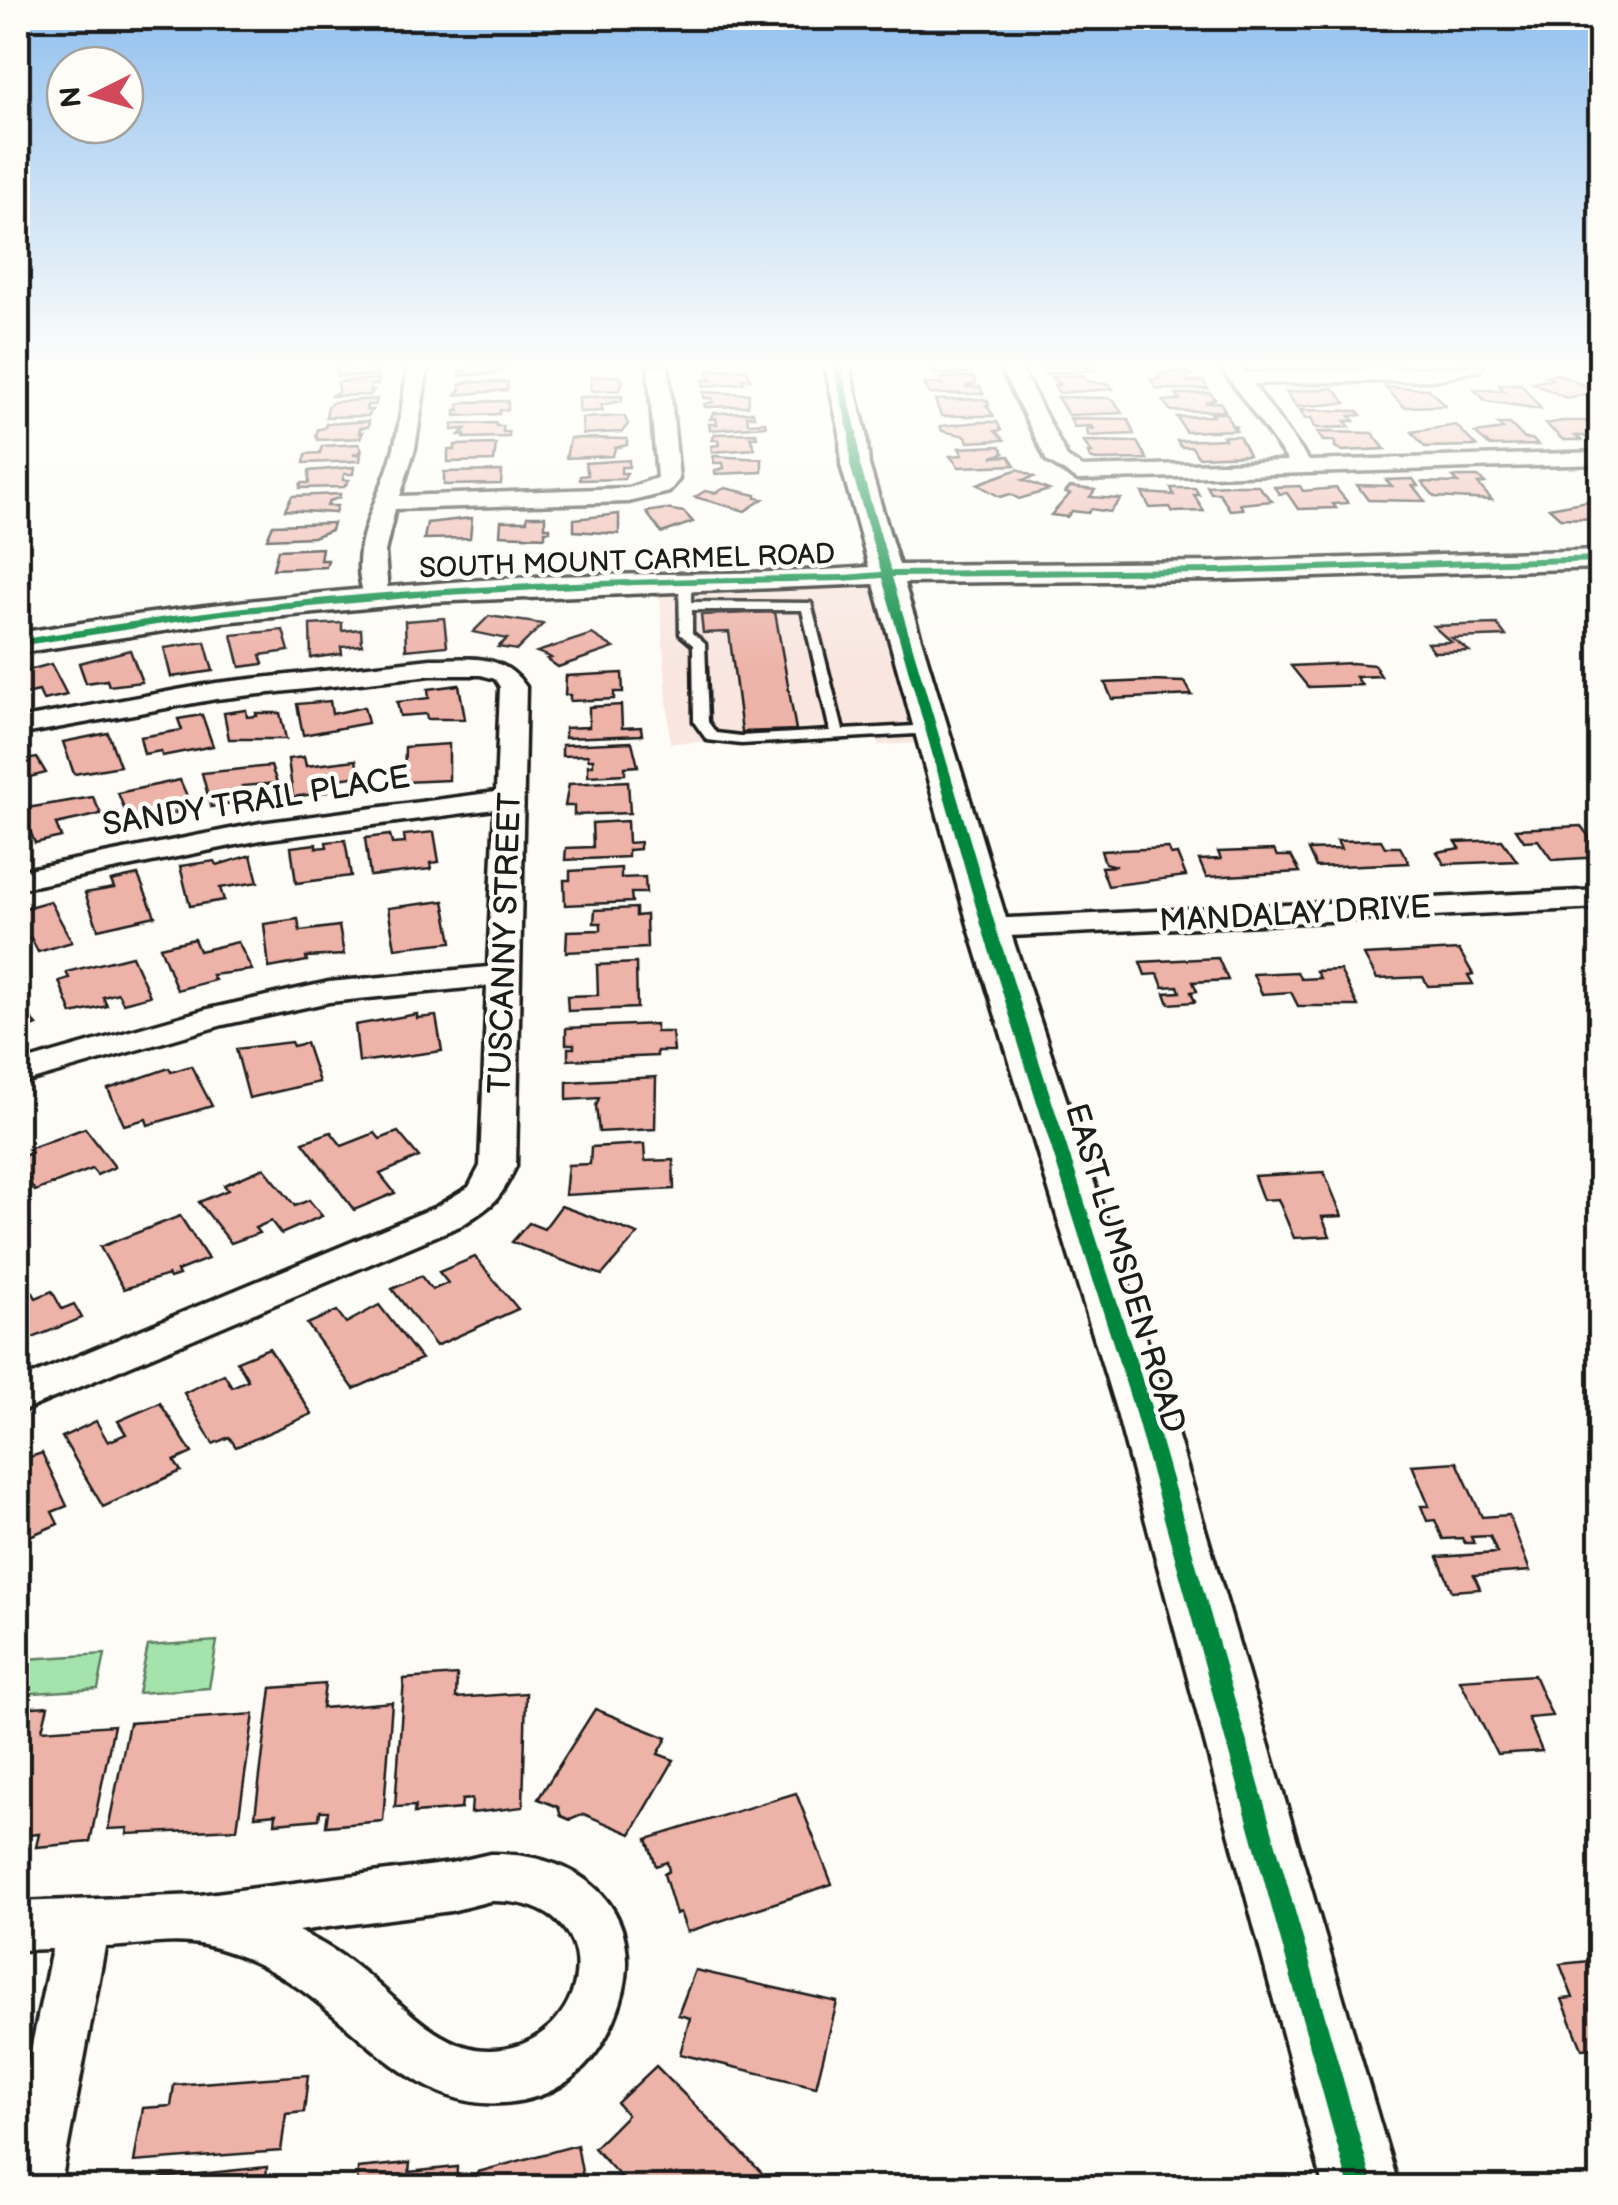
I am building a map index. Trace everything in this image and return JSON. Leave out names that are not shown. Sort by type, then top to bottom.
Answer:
[{"type":"street","points":[[375,589],[372,541],[396,469]]},
{"type":"street","points":[[383,503],[628,495],[661,486],[668,479],[667,469]]},
{"type":"street","name":"EAST LUMSDEN ROAD","points":[[856,469],[990,928],[1144,1413],[1362,2188]]},
{"type":"street","points":[[1070,469],[1078,474],[1221,469]]},
{"type":"street","name":"SOUTH MOUNT CARMEL ROAD","points":[[18,643],[375,589],[686,593],[888,574],[1218,572],[1600,559]]},
{"type":"street","name":"SOUTH MOUNT CARMEL ROAD","points":[[18,630],[182,604],[606,571],[840,568],[888,574]]},
{"type":"street","name":"TUSCANNY STREET","points":[[18,726],[297,680],[452,666],[484,667],[504,674],[512,688],[498,1166],[483,1195],[449,1216],[18,1398]]},
{"type":"street","name":"SANDY TRAIL PLACE","points":[[18,880],[141,850],[329,819],[508,798]]},
{"type":"street","name":"MANDALAY DRIVE","points":[[990,928],[1600,899]]},
{"type":"street","points":[[18,1074],[216,1017],[328,992],[503,974]]},
{"type":"street","points":[[18,1926],[200,1919],[452,1887],[492,1877],[521,1878],[545,1882],[583,1908],[603,1948],[604,1977],[582,2029],[560,2055],[533,2070],[503,2078],[479,2078],[438,2066],[417,2052],[355,1998],[296,1956],[263,1938],[200,1919]]},
{"type":"street","points":[[32,2188],[84,1921]]},
{"type":"lane","points":[[837,734],[808,606],[686,593],[686,634],[699,644],[701,722],[712,737],[741,740],[933,729]]},
{"type":"shaded area","points":[[879,584],[923,743],[879,745],[875,738],[865,737],[670,743],[660,599],[651,590]]},
{"type":"green space","points":[[217,1641],[209,1688],[138,1693],[148,1646]]},
{"type":"green space","points":[[105,1654],[98,1689],[18,1694],[26,1659]]},
{"type":"building","points":[[354,469],[353,474],[344,474],[343,480],[349,480],[344,487],[300,488],[301,483],[309,483],[309,471]]},
{"type":"building","points":[[586,469],[621,469],[621,473],[627,473],[624,479],[580,480],[580,476],[588,475]]},
{"type":"building","points":[[762,469],[762,472],[715,474],[715,470]]},
{"type":"building","points":[[1018,469],[1034,477],[1023,480],[1049,490],[1019,499],[1010,494],[1000,497],[977,484]]},
{"type":"building","points":[[502,471],[501,484],[444,485],[444,472]]},
{"type":"building","points":[[1453,477],[1478,477],[1485,483],[1478,484],[1492,500],[1435,497],[1422,482],[1458,483]]},
{"type":"building","points":[[1413,479],[1418,486],[1413,486],[1425,501],[1368,500],[1357,485],[1392,486],[1386,480]]},
{"type":"building","points":[[1257,485],[1272,501],[1240,504],[1243,509],[1230,510],[1219,493],[1211,493],[1207,486]]},
{"type":"building","points":[[1300,486],[1303,491],[1336,488],[1348,503],[1333,504],[1336,508],[1298,509],[1287,493],[1279,494],[1274,487]]},
{"type":"building","points":[[1070,487],[1095,490],[1090,497],[1121,499],[1110,512],[1091,509],[1088,513],[1072,511],[1067,517],[1051,515],[1070,494],[1065,493]]},
{"type":"building","points":[[725,488],[763,499],[745,511],[695,497]]},
{"type":"building","points":[[1171,488],[1195,488],[1199,495],[1194,495],[1204,511],[1150,508],[1142,493],[1174,495]]},
{"type":"building","points":[[340,494],[327,506],[337,506],[335,513],[285,510],[292,496]]},
{"type":"building","points":[[1588,501],[1600,505],[1600,519],[1560,518],[1549,508]]},
{"type":"building","points":[[646,512],[684,512],[693,522],[662,533]]},
{"type":"building","points":[[619,514],[619,534],[574,531],[574,519]]},
{"type":"building","points":[[527,516],[545,516],[545,527],[550,527],[550,531],[545,531],[545,537],[500,535],[501,521],[527,521]]},
{"type":"building","points":[[472,518],[470,538],[424,539],[427,523]]},
{"type":"building","points":[[333,523],[331,530],[313,537],[267,539],[273,525]]},
{"type":"building","points":[[322,548],[320,560],[328,560],[326,567],[273,569],[278,550]]},
{"type":"building","points":[[775,612],[796,730],[742,732],[729,632],[703,633],[701,615]]},
{"type":"building","points":[[489,616],[543,624],[517,650],[498,647],[507,639],[473,632]]},
{"type":"building","points":[[444,618],[447,646],[406,650],[405,621]]},
{"type":"building","points":[[342,623],[342,631],[361,629],[362,645],[341,647],[342,654],[311,658],[310,625]]},
{"type":"building","points":[[1497,624],[1506,636],[1452,638],[1469,651],[1434,652],[1427,643],[1451,642],[1433,626]]},
{"type":"building","points":[[283,630],[289,651],[260,655],[263,664],[240,667],[232,635]]},
{"type":"building","points":[[592,634],[614,648],[558,667],[547,659],[551,658],[537,652]]},
{"type":"building","points":[[205,642],[213,671],[171,677],[164,648]]},
{"type":"building","points":[[130,650],[142,682],[109,686],[107,680],[86,683],[79,663]]},
{"type":"building","points":[[51,664],[67,695],[43,700],[39,691],[18,696],[18,673]]},
{"type":"building","points":[[1374,665],[1381,676],[1356,677],[1362,685],[1308,687],[1291,666]]},
{"type":"building","points":[[622,673],[623,692],[614,692],[614,699],[570,701],[570,695],[565,695],[566,676]]},
{"type":"building","points":[[1185,682],[1192,695],[1112,699],[1105,683]]},
{"type":"building","points":[[459,685],[465,719],[427,719],[426,714],[400,716],[397,702],[429,698],[428,689]]},
{"type":"building","points":[[330,701],[332,714],[364,707],[368,723],[303,735],[297,704]]},
{"type":"building","points":[[621,705],[622,728],[641,727],[642,735],[565,738],[565,728],[589,727],[589,707]]},
{"type":"building","points":[[246,710],[247,717],[280,713],[286,739],[229,739],[224,713]]},
{"type":"building","points":[[202,715],[213,746],[162,756],[161,751],[144,754],[140,737],[182,730],[178,719]]},
{"type":"building","points":[[108,733],[120,766],[74,774],[63,742]]},
{"type":"building","points":[[632,742],[638,766],[625,767],[625,774],[588,776],[588,765],[593,765],[593,759],[588,759],[588,755],[562,756],[562,745]]},
{"type":"building","points":[[449,744],[449,780],[404,782],[405,747]]},
{"type":"building","points":[[304,757],[306,766],[356,760],[359,776],[325,781],[327,792],[293,797],[288,759]]},
{"type":"building","points":[[37,758],[46,773],[18,780],[18,761]]},
{"type":"building","points":[[271,766],[277,783],[242,786],[246,800],[211,807],[202,773]]},
{"type":"building","points":[[180,780],[191,805],[175,808],[177,813],[129,821],[118,793]]},
{"type":"building","points":[[628,781],[630,813],[574,815],[574,806],[565,806],[569,784]]},
{"type":"building","points":[[93,797],[101,814],[56,824],[61,837],[35,843],[21,809]]},
{"type":"building","points":[[627,821],[628,843],[640,842],[640,849],[628,850],[628,857],[565,860],[566,848],[593,847],[592,823]]},
{"type":"building","points":[[1581,826],[1590,838],[1600,837],[1600,857],[1552,860],[1538,840],[1524,841],[1516,829]]},
{"type":"building","points":[[434,832],[439,862],[430,863],[431,869],[370,876],[365,838],[390,835],[392,844],[405,843],[404,835]]},
{"type":"building","points":[[345,840],[351,876],[296,883],[291,847],[327,847],[326,842]]},
{"type":"building","points":[[1381,840],[1385,847],[1400,847],[1409,863],[1316,867],[1308,850],[1341,849],[1337,841]]},
{"type":"building","points":[[1502,840],[1517,861],[1444,864],[1437,852],[1460,848],[1456,842]]},
{"type":"building","points":[[1168,848],[1171,855],[1177,854],[1186,876],[1108,886],[1101,867],[1117,866],[1105,863],[1101,851]]},
{"type":"building","points":[[1274,850],[1277,856],[1291,856],[1300,872],[1206,877],[1199,860],[1221,859],[1218,852]]},
{"type":"building","points":[[251,855],[258,882],[220,888],[224,900],[190,906],[180,866],[215,861],[217,865]]},
{"type":"building","points":[[621,868],[621,878],[645,877],[646,893],[631,893],[632,902],[565,905],[564,880],[570,880],[570,871]]},
{"type":"building","points":[[138,875],[155,916],[98,929],[85,893],[114,888],[111,881]]},
{"type":"building","points":[[50,901],[72,942],[38,952],[31,938],[18,942],[18,910]]},
{"type":"building","points":[[444,901],[452,942],[395,948],[388,908]]},
{"type":"building","points":[[636,908],[636,916],[646,915],[647,948],[566,952],[567,931],[601,930],[601,923],[594,923],[595,910]]},
{"type":"building","points":[[298,919],[300,931],[339,926],[344,955],[306,957],[307,961],[269,968],[264,924]]},
{"type":"building","points":[[194,939],[199,951],[238,942],[252,970],[212,975],[215,980],[177,990],[160,947]]},
{"type":"building","points":[[1459,950],[1473,974],[1468,975],[1473,984],[1428,986],[1423,977],[1377,979],[1364,955]]},
{"type":"building","points":[[132,956],[150,996],[123,1003],[118,993],[103,997],[107,1006],[72,1014],[59,981],[69,978],[66,972]]},
{"type":"building","points":[[1218,958],[1228,980],[1193,982],[1197,991],[1191,992],[1195,1002],[1169,1004],[1165,993],[1180,992],[1178,986],[1163,987],[1158,974],[1145,975],[1140,962]]},
{"type":"building","points":[[636,963],[637,1008],[568,1011],[567,996],[598,995],[597,965]]},
{"type":"building","points":[[1340,970],[1358,1006],[1298,1006],[1291,992],[1262,994],[1253,974],[1297,972],[1301,979],[1320,978],[1316,971]]},
{"type":"building","points":[[18,1005],[37,1025],[18,1033]]},
{"type":"building","points":[[417,1014],[417,1018],[436,1016],[442,1051],[359,1062],[355,1025]]},
{"type":"building","points":[[656,1024],[656,1032],[672,1032],[674,1051],[657,1051],[657,1056],[568,1060],[568,1048],[574,1048],[574,1044],[566,1044],[566,1028]]},
{"type":"building","points":[[291,1042],[293,1046],[306,1043],[319,1082],[249,1098],[236,1049]]},
{"type":"building","points":[[191,1066],[212,1106],[148,1125],[146,1119],[124,1125],[108,1089],[169,1068],[171,1072]]},
{"type":"building","points":[[656,1077],[655,1129],[599,1132],[599,1098],[567,1100],[567,1082]]},
{"type":"building","points":[[85,1128],[115,1167],[97,1175],[92,1169],[35,1191],[18,1165],[18,1158],[31,1153],[28,1149]]},
{"type":"building","points":[[331,1132],[342,1146],[375,1133],[380,1139],[398,1132],[419,1157],[380,1174],[395,1193],[354,1210],[303,1142]]},
{"type":"building","points":[[644,1144],[645,1161],[673,1160],[674,1189],[565,1195],[568,1165],[590,1164],[591,1147]]},
{"type":"building","points":[[264,1168],[295,1206],[309,1200],[322,1216],[281,1234],[271,1221],[255,1228],[259,1233],[231,1243],[199,1202],[228,1190],[224,1185]]},
{"type":"building","points":[[1324,1172],[1342,1216],[1322,1217],[1330,1236],[1294,1238],[1278,1199],[1263,1200],[1254,1176]]},
{"type":"building","points":[[561,1206],[638,1234],[602,1275],[512,1242],[529,1223],[544,1229]]},
{"type":"building","points":[[180,1216],[208,1259],[177,1271],[179,1275],[124,1289],[100,1247]]},
{"type":"building","points":[[475,1257],[518,1309],[436,1346],[392,1289],[421,1276],[432,1290],[448,1283],[439,1272]]},
{"type":"building","points":[[23,1275],[36,1298],[52,1291],[62,1309],[74,1304],[82,1318],[18,1344],[18,1278]]},
{"type":"building","points":[[379,1305],[421,1359],[354,1389],[307,1324],[337,1311],[346,1323]]},
{"type":"building","points":[[269,1348],[312,1414],[236,1447],[229,1437],[213,1444],[184,1393],[224,1374],[232,1387],[248,1380],[237,1361]]},
{"type":"building","points":[[160,1403],[192,1453],[174,1461],[181,1471],[103,1507],[62,1437],[96,1421],[108,1442],[126,1434],[118,1421]]},
{"type":"building","points":[[42,1453],[67,1506],[52,1512],[58,1524],[18,1541],[18,1461]]},
{"type":"building","points":[[1457,1462],[1482,1517],[1509,1515],[1530,1571],[1474,1575],[1480,1589],[1452,1591],[1438,1557],[1497,1553],[1490,1536],[1471,1537],[1474,1543],[1465,1543],[1462,1538],[1443,1539],[1435,1520],[1427,1521],[1421,1506],[1429,1506],[1412,1465]]},
{"type":"building","points":[[457,1675],[456,1698],[526,1693],[523,1807],[471,1813],[472,1799],[462,1800],[461,1809],[414,1813],[415,1806],[395,1807],[404,1679]]},
{"type":"building","points":[[1534,1675],[1552,1716],[1528,1718],[1542,1751],[1497,1754],[1460,1680]]},
{"type":"building","points":[[325,1684],[322,1708],[392,1702],[383,1821],[326,1826],[328,1811],[320,1811],[319,1819],[275,1823],[276,1814],[255,1816],[271,1688]]},
{"type":"building","points":[[48,1706],[42,1730],[114,1725],[90,1842],[36,1847],[39,1834],[29,1835],[27,1844],[18,1845],[18,1708]]},
{"type":"building","points":[[595,1709],[667,1738],[658,1754],[674,1760],[631,1834],[584,1814],[570,1820],[561,1816],[558,1807],[538,1799]]},
{"type":"building","points":[[254,1714],[237,1829],[127,1834],[128,1828],[108,1829],[129,1723]]},
{"type":"building","points":[[796,1793],[832,1884],[687,1932],[680,1912],[676,1914],[664,1874],[669,1871],[667,1862],[656,1866],[647,1839]]},
{"type":"building","points":[[1600,1960],[1600,2067],[1593,2048],[1582,2049],[1562,1999],[1573,1998],[1560,1964]]},
{"type":"building","points":[[695,1970],[837,2002],[816,2087],[680,2054],[690,2018],[678,2015]]},
{"type":"building","points":[[656,2066],[772,2183],[768,2188],[631,2188],[594,2148],[627,2115],[617,2103]]},
{"type":"building","points":[[308,2075],[304,2112],[286,2114],[281,2151],[134,2162],[143,2108],[171,2106],[174,2085]]},
{"type":"building","points":[[577,2145],[585,2188],[480,2188],[478,2172]]},
{"type":"building","points":[[410,2163],[409,2172],[457,2167],[456,2188],[357,2188],[358,2168]]},
{"type":"building","points":[[267,2167],[265,2188],[159,2188],[161,2178]]},
{"type":"cycle path","points":[[856,469],[989,928],[1144,1413],[1362,2188]]},
{"type":"cycle path","points":[[18,643],[223,612],[532,587],[888,574],[1219,571],[1600,559]]}]
